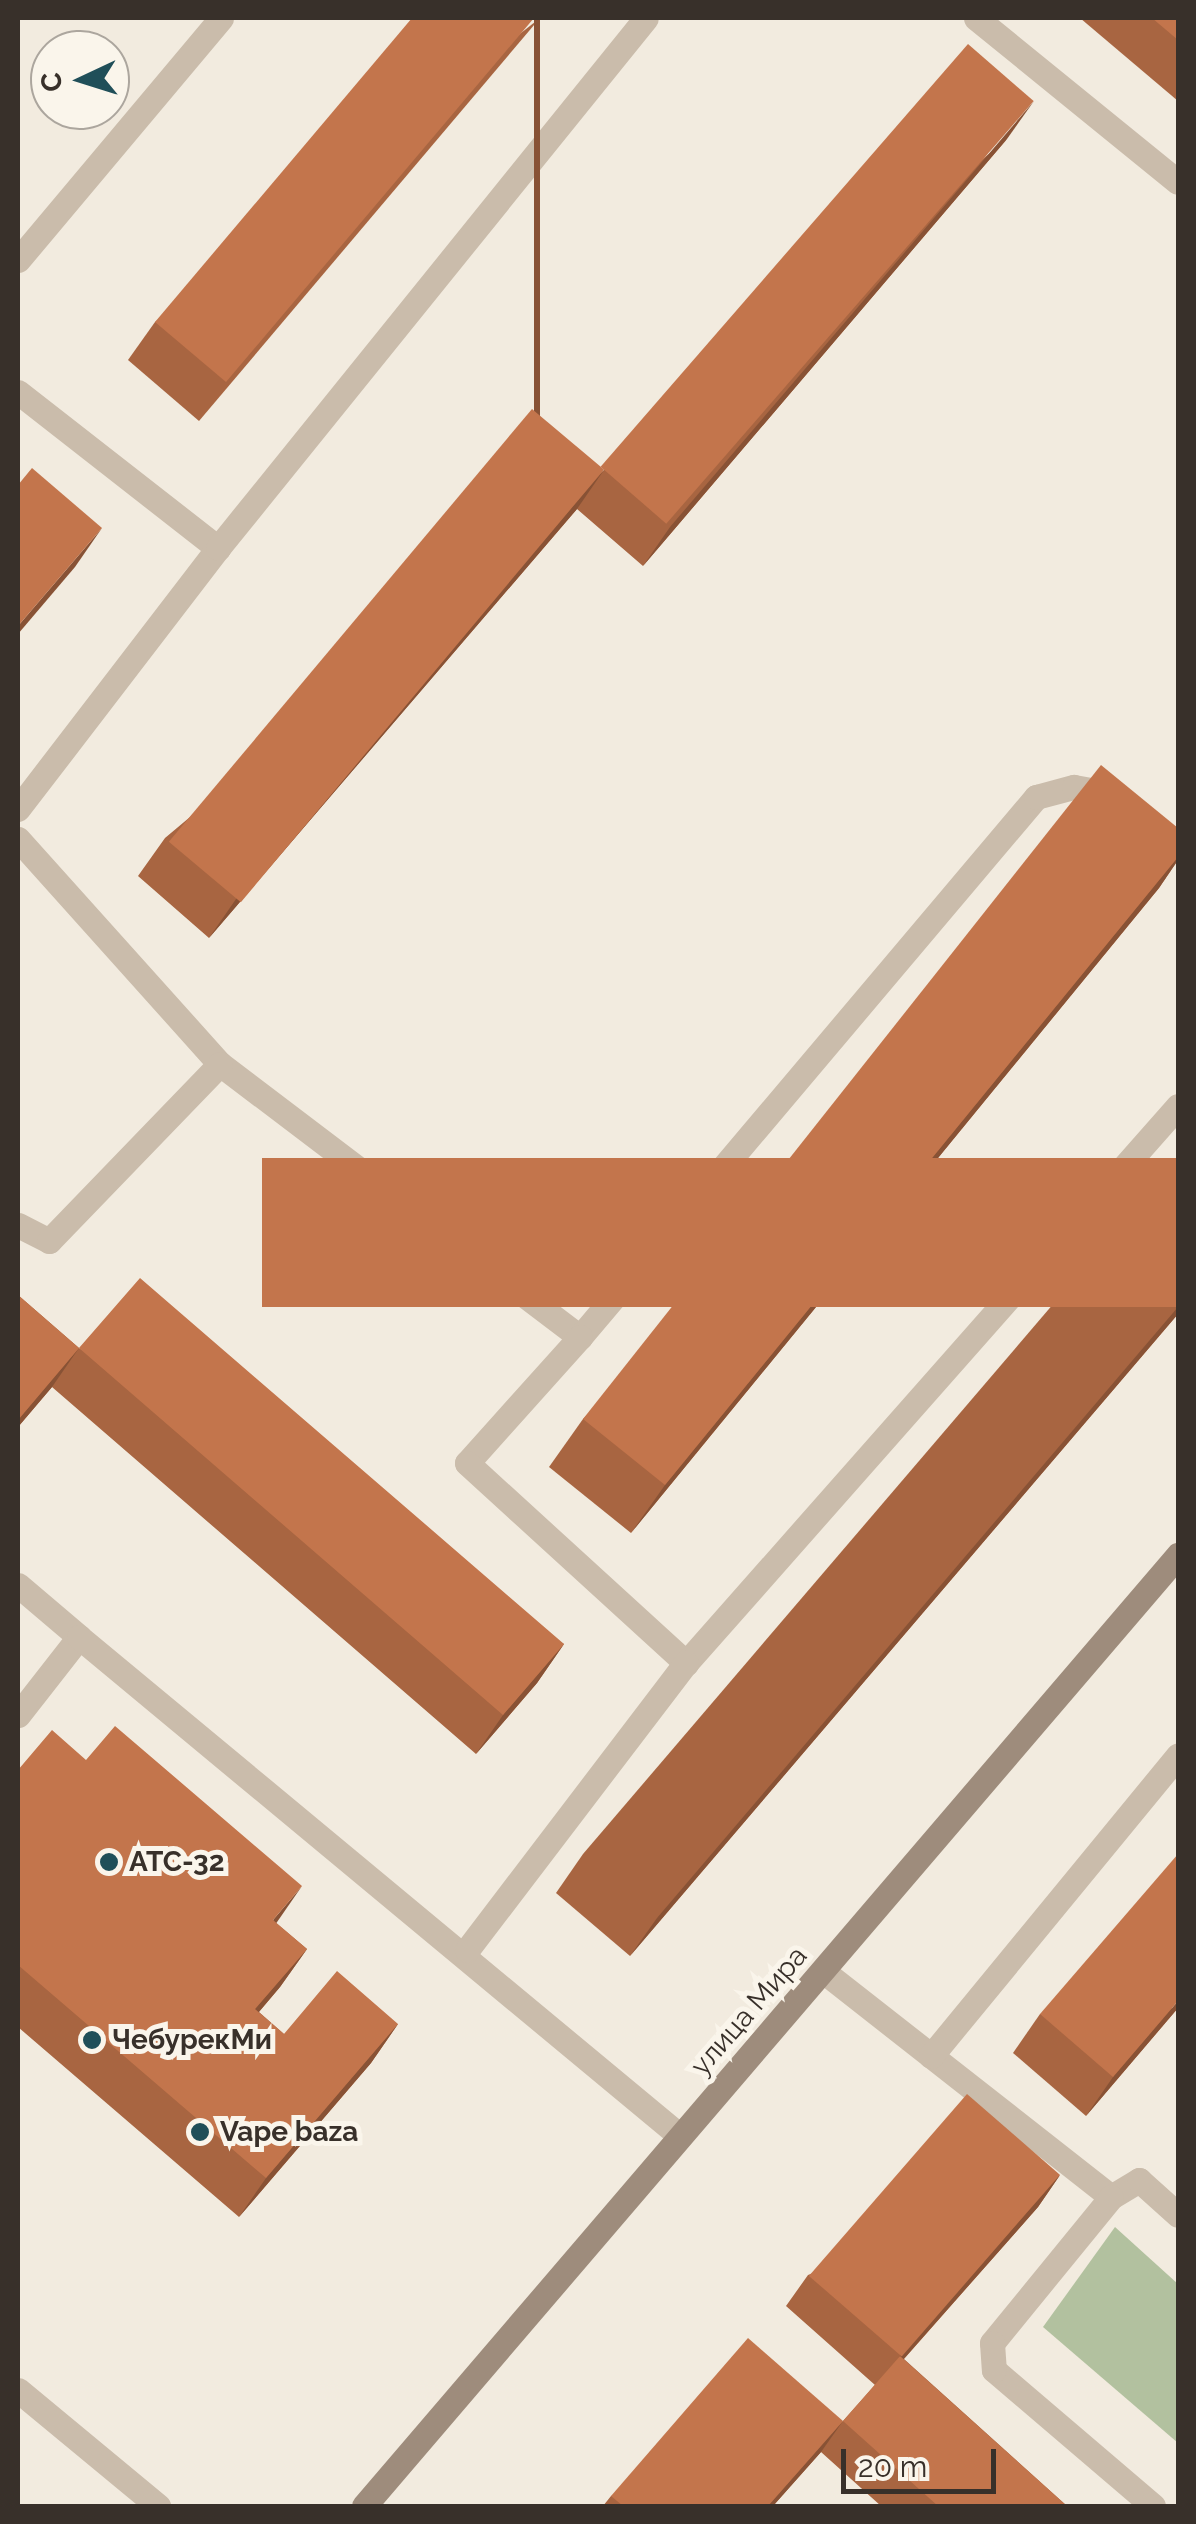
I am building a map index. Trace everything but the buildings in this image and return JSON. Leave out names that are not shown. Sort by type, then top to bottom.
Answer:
[{"type":"main road","name":"улица Мира","points":[[364,2506],[1178,1554]]},
{"type":"street","points":[[18,260],[221,18]]},
{"type":"street","points":[[18,808],[218,548],[646,18]]},
{"type":"street","points":[[976,18],[1178,182]]},
{"type":"street","points":[[18,392],[218,548]]},
{"type":"street","points":[[686,1663],[467,1464],[580,1337],[1036,796],[1074,787],[1137,801]]},
{"type":"street","points":[[18,839],[220,1064],[580,1337]]},
{"type":"street","points":[[18,1225],[49,1241],[220,1064]]},
{"type":"street","points":[[466,1950],[686,1663],[1178,1106]]},
{"type":"street","points":[[18,1585],[466,1950],[680,2136]]},
{"type":"street","points":[[18,1715],[79,1637]]},
{"type":"street","points":[[931,2056],[1178,1755]]},
{"type":"street","points":[[824,1971],[1111,2197]]},
{"type":"street","points":[[1153,2506],[994,2370],[992,2343],[1111,2197],[1139,2180],[1178,2215]]},
{"type":"street","points":[[18,2390],[158,2506]]},
{"type":"green space","points":[[1115,2227],[1178,2284],[1178,2443],[1043,2327]]},
{"type":"place","name":"АТС-32","points":[[109,1862]]},
{"type":"place","name":"ЧебурекМи","points":[[92,2040]]},
{"type":"place","name":"Vape baza","points":[[200,2132]]}]
